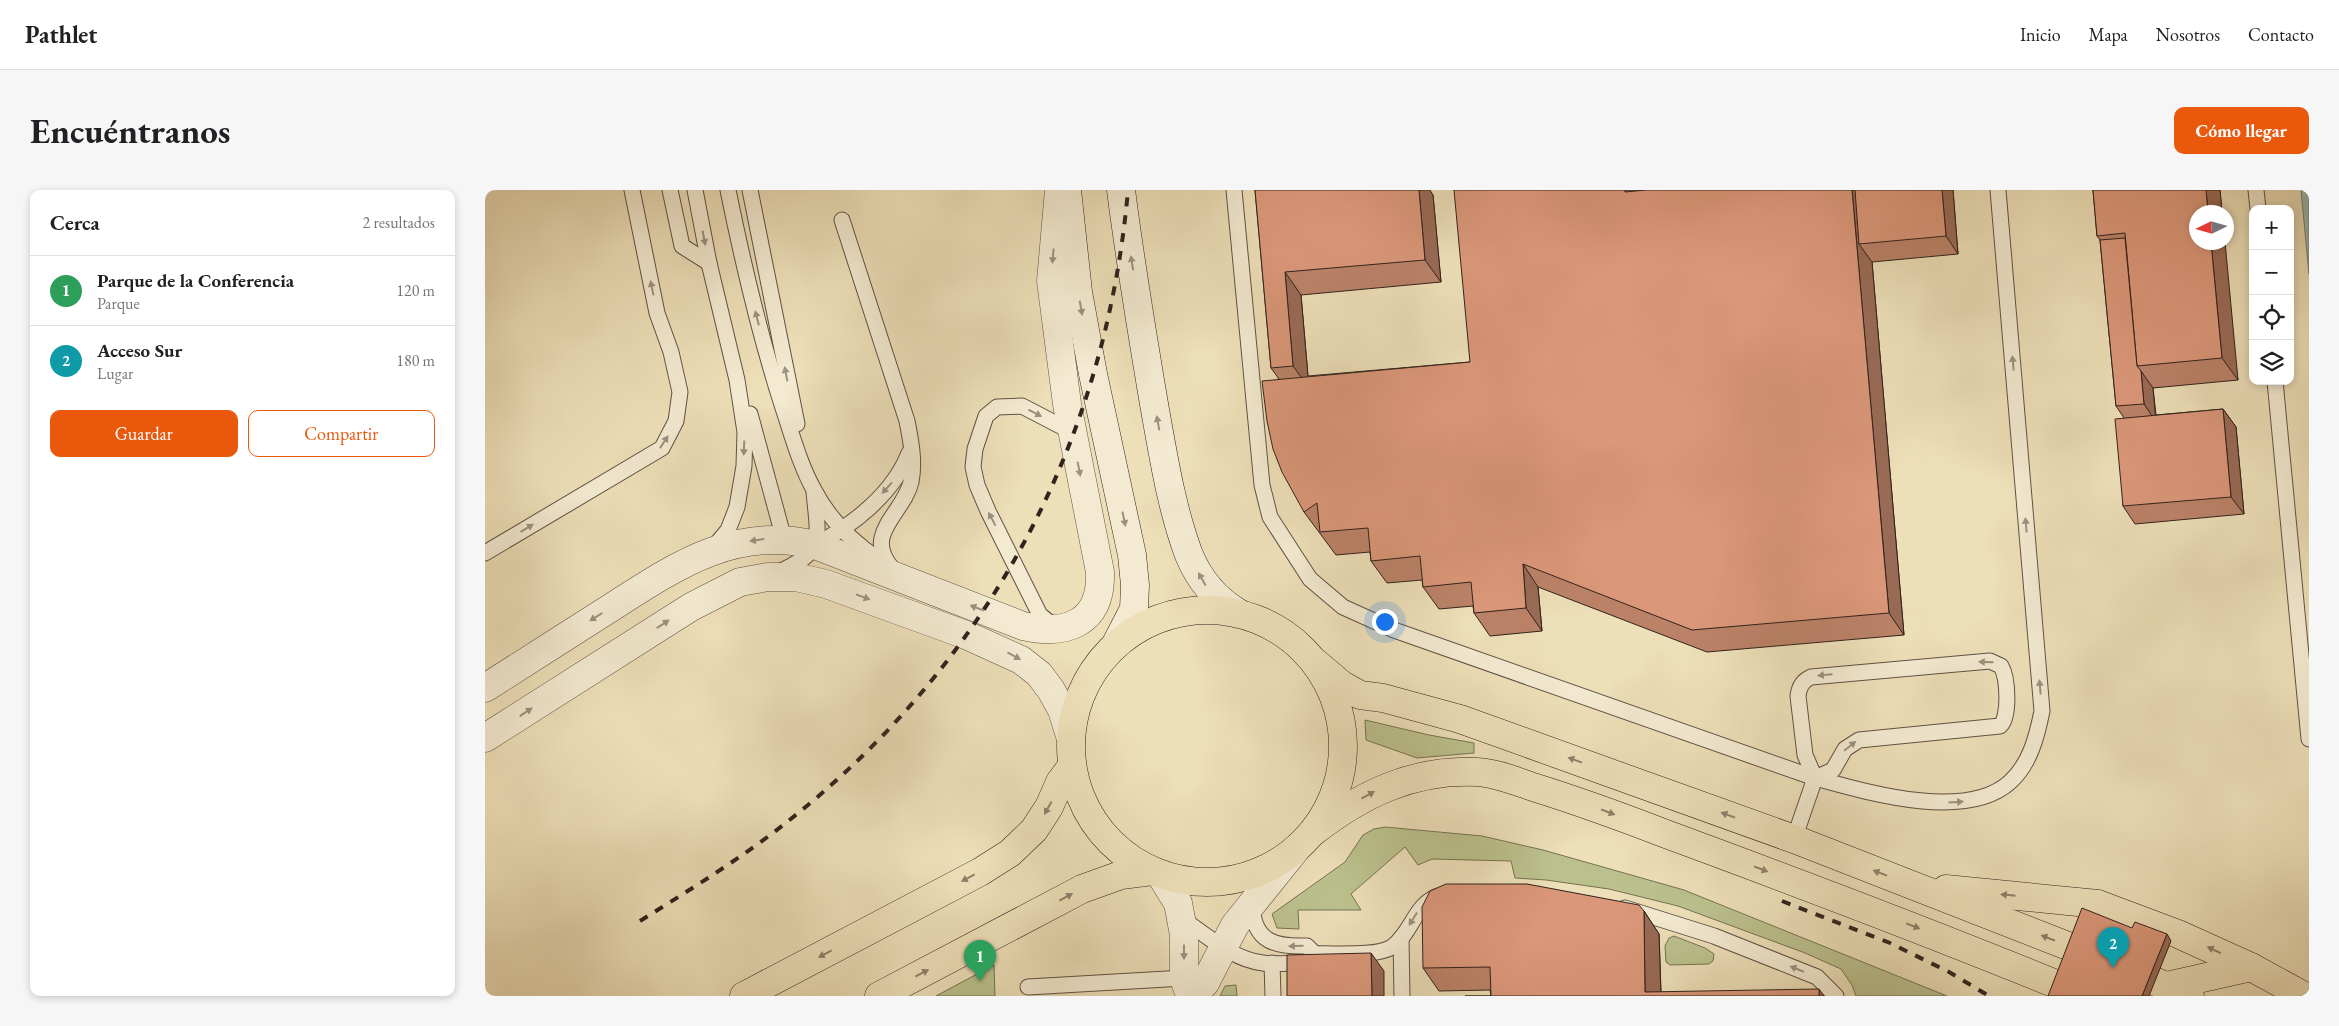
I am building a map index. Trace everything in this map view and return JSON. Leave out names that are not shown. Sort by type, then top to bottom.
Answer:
[{"type":"main road","points":[[2085,996],[1938,936],[1574,799],[1502,777],[1478,772],[1451,773],[1381,788],[1336,814],[1278,863],[1256,873],[1233,880],[1208,883],[1183,880],[1156,873],[1131,859],[1111,843],[1095,823],[1082,801],[1072,766],[1071,738],[1075,712],[1084,687],[1098,664],[1116,644],[1136,628],[1160,617],[1185,610],[1211,609],[1237,612],[1260,619],[1281,630],[1342,685],[1360,694],[1383,698],[1461,719],[1794,839],[2179,991],[2251,967]]},
{"type":"main road","points":[[1305,840],[1332,801],[1339,781],[1343,757],[1343,732],[1338,708],[1329,684],[1316,663]]},
{"type":"main road","points":[[744,996],[980,872],[1010,853],[1034,830],[1049,807],[1060,782],[1072,766]]},
{"type":"main road","points":[[879,996],[1081,889],[1121,875],[1156,873]]},
{"type":"main road","points":[[1913,885],[2098,904],[2179,934],[2251,967],[2304,996]]},
{"type":"street","points":[[485,688],[669,571],[705,553],[744,542],[769,538],[784,539],[808,554],[902,576],[1023,626],[1038,629],[1057,629],[1082,621],[1097,603],[1100,588],[1099,572],[1072,432],[1051,281],[1059,190]]},
{"type":"street","points":[[1067,190],[1082,310],[1132,555],[1135,585],[1134,609],[1116,644]]},
{"type":"street","points":[[1121,190],[1164,459],[1177,514],[1189,556],[1206,586],[1219,601],[1237,612]]},
{"type":"street","points":[[485,738],[691,606],[741,582],[768,577],[796,577],[826,584],[966,635],[1021,660],[1039,674],[1051,690],[1063,710],[1071,738]]},
{"type":"street","points":[[1156,873],[1178,903],[1184,935],[1188,990],[1205,982],[1235,925],[1305,840]]},
{"type":"lane","points":[[485,552],[662,448],[676,421],[680,392],[671,352],[657,314],[632,190]]},
{"type":"lane","points":[[670,190],[682,246],[709,263]]},
{"type":"lane","points":[[695,190],[709,263],[737,380],[760,451],[784,539]]},
{"type":"lane","points":[[727,190],[762,339],[795,446],[813,490],[836,524],[860,548],[902,576]]},
{"type":"lane","points":[[750,190],[788,383],[813,490],[817,525],[808,554],[826,584]]},
{"type":"lane","points":[[1233,190],[1262,485],[1270,517],[1310,579],[1343,607],[1394,630],[1815,778],[1860,791],[1907,800],[1943,802],[1967,801],[1989,794],[2010,783],[2026,761],[2037,737],[2042,710],[1998,190]]},
{"type":"lane","points":[[2256,190],[2258,205]]},
{"type":"lane","points":[[842,220],[907,421],[912,446],[912,474],[907,496],[887,522],[882,535],[884,556],[902,576]]},
{"type":"lane","points":[[705,553],[728,530],[737,507],[744,466],[745,432],[737,380]]},
{"type":"lane","points":[[2275,385],[2309,739]]},
{"type":"lane","points":[[1057,629],[1040,614],[988,511],[977,485],[974,458],[983,422],[991,410],[997,407],[1022,406],[1072,432]]},
{"type":"lane","points":[[768,577],[808,554],[843,530],[863,513],[890,485],[904,467],[912,446]]},
{"type":"lane","points":[[1794,839],[1815,778],[1805,755],[1798,696],[1805,680],[1811,677],[1990,661],[2001,666],[2005,675],[2007,714],[2000,726],[1859,740],[1845,748],[1833,770],[1815,778]]},
{"type":"lane","points":[[1181,918],[1223,947],[1243,957],[1262,963],[1307,962],[1315,954],[1379,952],[1391,947],[1401,938],[1419,909],[1435,897],[1455,890]]},
{"type":"lane","points":[[1252,906],[1255,925],[1269,942],[1287,947],[1307,946],[1315,954]]},
{"type":"lane","points":[[1613,906],[1632,909],[1714,936],[1817,977],[1836,996]]},
{"type":"lane","points":[[1401,938],[1402,996]]},
{"type":"lane","points":[[1272,963],[1273,996]]},
{"type":"lane","points":[[1028,987],[1188,990]]},
{"type":"green space","points":[[1365,720],[1474,743],[1474,753],[1417,758],[1366,740]]},
{"type":"green space","points":[[1385,827],[1482,836],[1543,850],[1684,890],[1947,996],[1856,996],[1852,985],[1841,969],[1805,953],[1678,906],[1609,889],[1546,880],[1515,878],[1511,861],[1432,859],[1418,865],[1405,847],[1351,894],[1361,910],[1298,910],[1299,929],[1277,928],[1272,914],[1345,862],[1363,835],[1374,829]]},
{"type":"green space","points":[[1674,936],[1705,948],[1714,954],[1713,961],[1709,964],[1670,965],[1666,962],[1665,946],[1669,938]]},
{"type":"green space","points":[[994,965],[995,996],[936,996]]},
{"type":"green space","points":[[1236,985],[1237,996],[1220,996],[1225,986]]},
{"type":"water","points":[[2301,190],[2309,190],[2309,274]]},
{"type":"building","points":[[1255,190],[1419,190],[1425,260],[1285,272],[1293,366],[1271,368]]},
{"type":"building","points":[[1454,190],[1625,190],[1625,192],[1646,190],[1852,190],[1889,613],[1692,630],[1523,564],[1526,608],[1474,613],[1471,582],[1423,587],[1420,556],[1371,561],[1368,528],[1320,532],[1317,503],[1304,512],[1282,472],[1273,449],[1262,381],[1470,362]]},
{"type":"building","points":[[1855,190],[1942,190],[1946,236],[1859,244]]},
{"type":"building","points":[[2093,190],[2206,190],[2207,205],[2189,205],[2189,250],[2212,250],[2222,358],[2137,366],[2125,233],[2097,236]]},
{"type":"building","points":[[2125,238],[2137,366],[2141,371],[2144,404],[2116,406],[2100,240]]},
{"type":"building","points":[[2223,409],[2231,497],[2123,506],[2115,419]]},
{"type":"building","points":[[1446,884],[1527,884],[1639,905],[1644,911],[1645,992],[1819,989],[1819,996],[1491,996],[1490,967],[1423,968],[1422,907],[1430,891]]},
{"type":"building","points":[[2082,908],[2132,928],[2135,922],[2167,934],[2142,996],[2048,996]]},
{"type":"building","points":[[1371,953],[1372,996],[1287,996],[1287,955]]},
{"type":"railway","points":[[640,921],[756,846],[792,818],[862,756],[925,689],[980,616],[1026,539],[1064,457],[1094,372],[1115,283],[1128,190]]},
{"type":"railway","points":[[1782,901],[1890,943],[1949,972],[1989,996]]},
{"type":"place","name":"Acceso Sur","points":[[2113,968]]},
{"type":"place","name":"Parque de la Conferencia","points":[[980,981]]}]
